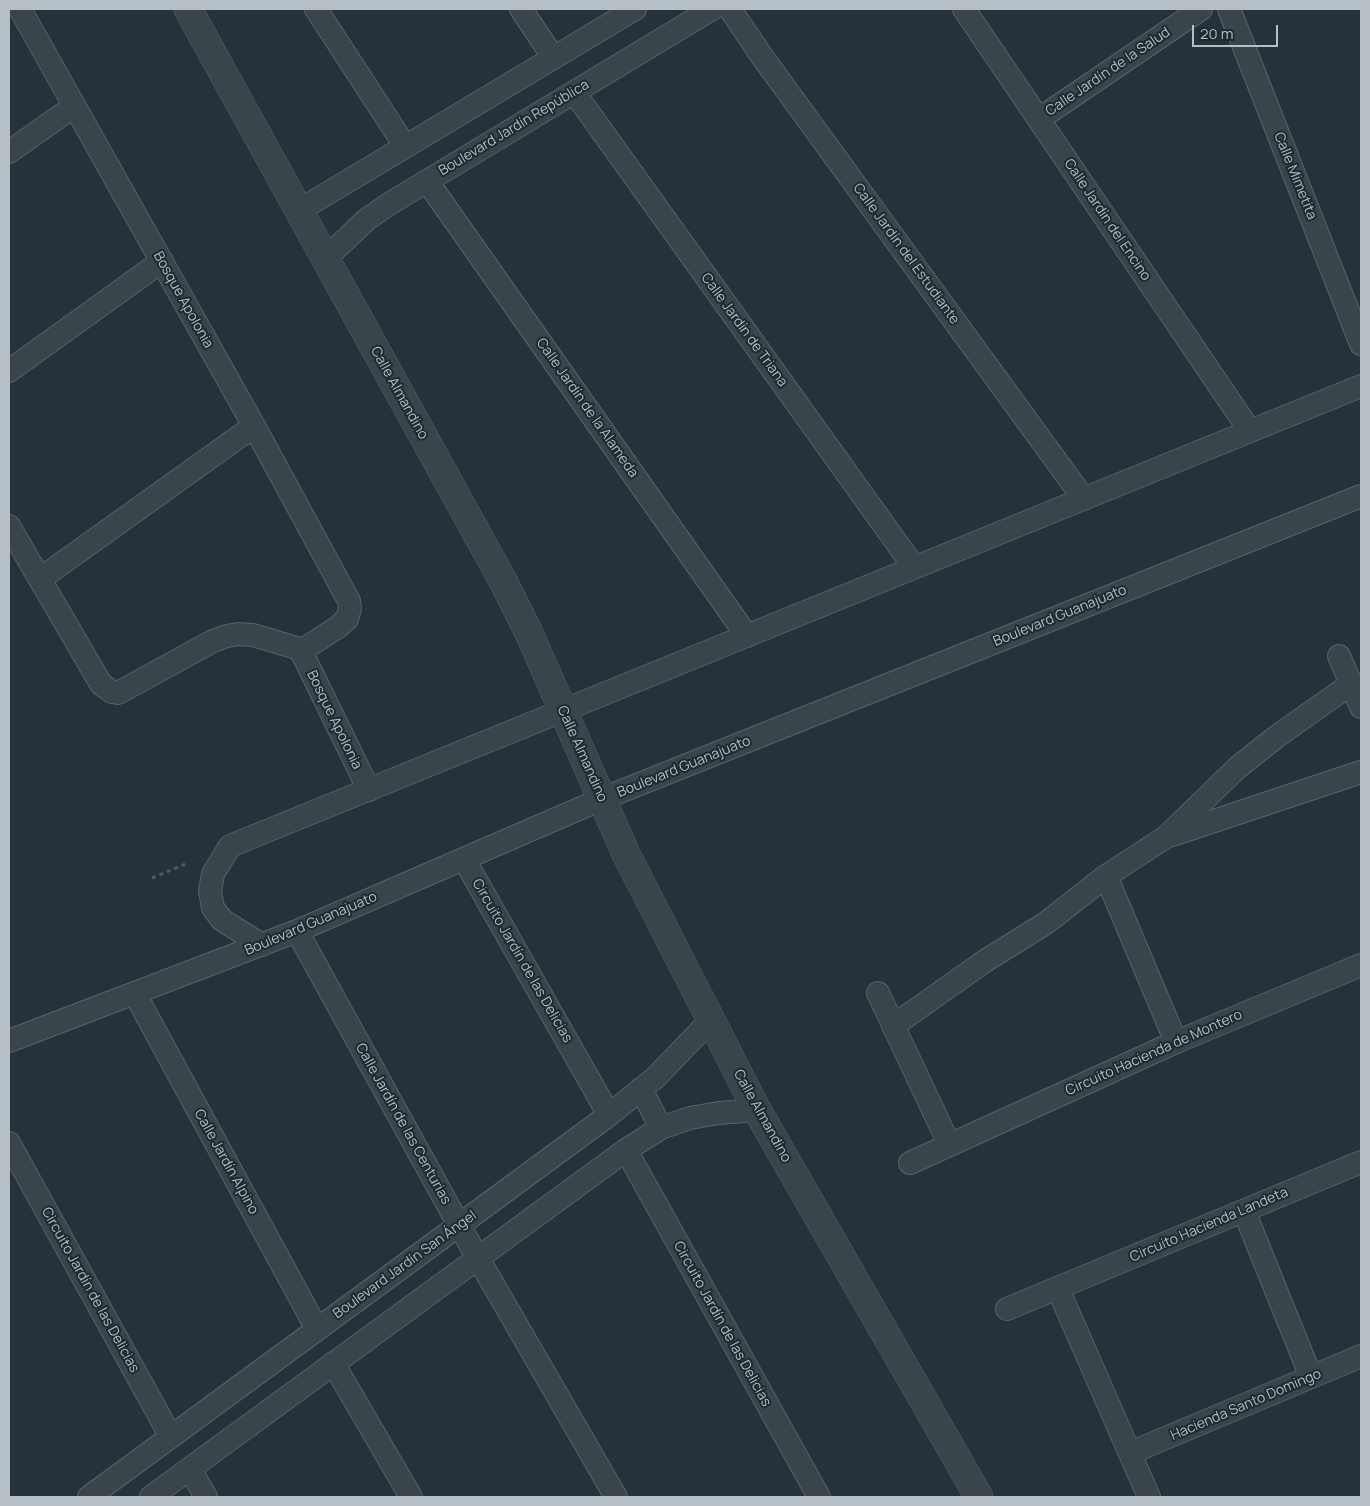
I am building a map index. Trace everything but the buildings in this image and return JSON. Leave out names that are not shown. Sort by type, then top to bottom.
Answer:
[{"type":"street","name":"Bosque Apolonia","points":[[20,9],[73,107],[254,426],[344,592],[350,608],[347,619],[338,627],[300,649],[369,790]]},
{"type":"street","name":"Calle Almandino","points":[[188,9],[503,581],[529,633],[651,907],[757,1110],[978,1497]]},
{"type":"street","points":[[316,9],[405,146]]},
{"type":"street","points":[[521,9],[553,57]]},
{"type":"street","points":[[298,211],[635,9]]},
{"type":"street","name":"Boulevard Jardín República","points":[[325,259],[366,220],[427,181],[712,9]]},
{"type":"street","name":"Calle Jardín del Estudiante","points":[[730,9],[767,63],[1084,499]]},
{"type":"street","name":"Calle Jardín del Encino","points":[[964,9],[1250,431]]},
{"type":"street","name":"Calle Jardín de la Salud","points":[[1039,119],[1201,9]]},
{"type":"street","name":"Calle Mimetita","points":[[1229,9],[1361,344]]},
{"type":"street","name":"Calle Jardín de Triana","points":[[574,92],[914,567]]},
{"type":"street","points":[[9,152],[73,107]]},
{"type":"street","name":"Calle Jardín de la Alameda","points":[[427,181],[747,636]]},
{"type":"street","points":[[9,371],[162,261]]},
{"type":"street","points":[[262,945],[222,920],[213,908],[210,891],[213,874],[230,846],[1361,386]]},
{"type":"street","points":[[40,579],[254,426]]},
{"type":"street","name":"Boulevard Guanajuato","points":[[9,1041],[297,931],[602,799],[1361,496]]},
{"type":"street","points":[[9,526],[101,684],[112,692],[118,693],[212,640],[227,636],[238,634],[253,635],[300,649]]},
{"type":"street","points":[[1339,656],[1361,707]]},
{"type":"street","points":[[893,1026],[985,961],[1046,923],[1106,876],[1166,837],[1237,768],[1276,737],[1351,684]]},
{"type":"street","points":[[1166,837],[1361,772]]},
{"type":"street","name":"Circuito Jardín de las Delicias","points":[[464,859],[609,1115]]},
{"type":"street","points":[[1106,876],[1176,1042]]},
{"type":"street","name":"Calle Jardín de las Centurias","points":[[297,931],[460,1227],[616,1497]]},
{"type":"street","name":"Circuito Hacienda de Montero","points":[[910,1163],[1176,1042],[1361,965]]},
{"type":"street","points":[[878,993],[949,1144]]},
{"type":"street","name":"Calle Jardín Alpino","points":[[135,994],[317,1329]]},
{"type":"street","name":"Boulevard Jardín San Ángel","points":[[90,1497],[317,1329],[460,1227],[609,1115],[672,1061],[710,1021]]},
{"type":"street","points":[[641,1089],[661,1128]]},
{"type":"street","points":[[151,1497],[626,1150],[661,1128],[690,1118],[719,1113],[757,1110]]},
{"type":"street","name":"Circuito Jardín de las Delicias","points":[[9,1143],[171,1438]]},
{"type":"street","name":"Circuito Jardín de las Delicias","points":[[626,1150],[819,1497]]},
{"type":"street","name":"Circuito Hacienda Landeta","points":[[1007,1309],[1361,1162]]},
{"type":"street","points":[[1244,1211],[1311,1377]]},
{"type":"street","points":[[1058,1289],[1150,1497]]},
{"type":"street","name":"Hacienda Santo Domingo","points":[[1130,1453],[1361,1356]]},
{"type":"street","points":[[334,1363],[411,1497]]},
{"type":"street","points":[[245,1382],[264,1415]]},
{"type":"street","points":[[190,1469],[206,1497]]}]
